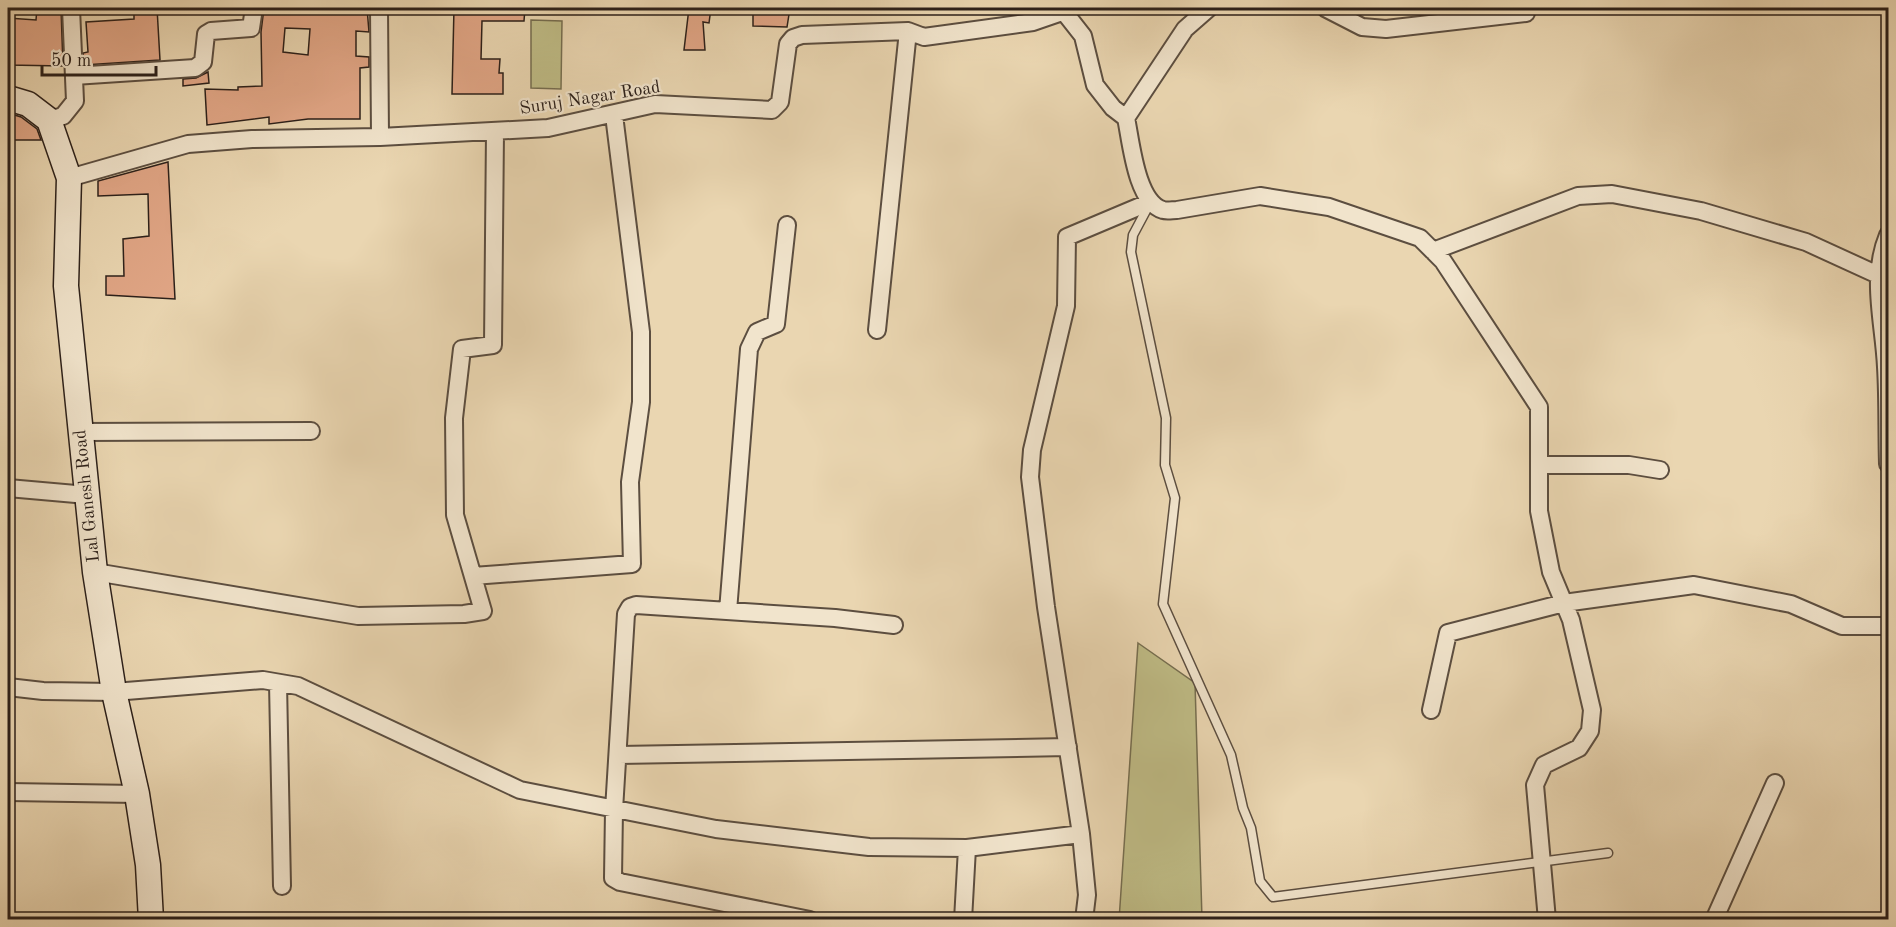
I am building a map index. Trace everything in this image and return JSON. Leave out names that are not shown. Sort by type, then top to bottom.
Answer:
[{"type":"main road","points":[[8,98],[28,104],[49,120]]},
{"type":"main road","name":"Lal Ganesh Road","points":[[49,120],[69,178],[66,286],[95,572],[114,693],[137,794],[148,865],[151,920]]},
{"type":"street","points":[[49,120],[63,116],[75,101],[71,8]]},
{"type":"street","points":[[74,76],[195,68],[203,62],[206,34],[210,31],[250,28],[254,8]]},
{"type":"street","points":[[379,8],[380,137]]},
{"type":"street","points":[[1126,118],[1185,29],[1209,8]]},
{"type":"street","points":[[1325,8],[1362,27],[1386,29],[1526,13],[1525,8]]},
{"type":"street","points":[[1061,10],[1074,21],[1083,36],[1095,85],[1113,108],[1126,118],[1138,179],[1150,202],[1163,210],[1177,210],[1260,196],[1329,207],[1420,238],[1443,261],[1539,407],[1541,522],[1551,572],[1571,620],[1592,710],[1590,731],[1579,748],[1544,765],[1535,784],[1547,920]]},
{"type":"street","name":"Suruj Nagar Road","points":[[69,178],[188,144],[252,139],[380,137],[548,128],[655,104],[772,110],[780,102],[788,44],[793,38],[802,34],[908,31],[924,37],[1033,22],[1061,10]]},
{"type":"street","points":[[877,330],[908,31]]},
{"type":"street","points":[[473,576],[632,564],[630,482],[641,402],[641,332],[614,115]]},
{"type":"street","points":[[95,572],[358,616],[464,614],[483,611],[455,515],[454,418],[462,349],[493,345],[495,132]]},
{"type":"street","points":[[1433,252],[1578,196],[1612,194],[1701,212],[1806,242],[1878,275]]},
{"type":"street","points":[[1084,920],[1087,895],[1082,834],[1046,607],[1030,477],[1032,450],[1066,306],[1067,237],[1150,202]]},
{"type":"street","points":[[728,611],[749,349],[757,332],[776,324],[787,225]]},
{"type":"street","points":[[1888,235],[1882,251],[1878,275],[1887,362],[1888,464]]},
{"type":"street","points":[[81,432],[311,431]]},
{"type":"street","points":[[1539,465],[1629,465],[1660,470]]},
{"type":"street","points":[[8,488],[87,495]]},
{"type":"street","points":[[1431,710],[1448,633],[1564,603],[1694,585],[1791,604],[1842,626],[1888,626]]},
{"type":"street","points":[[810,920],[620,882],[613,878],[614,810],[626,614],[630,607],[636,605],[835,618],[894,626]]},
{"type":"street","points":[[8,687],[43,691],[114,693],[263,680],[298,686],[520,790],[716,829],[869,847],[967,848],[1082,834]]},
{"type":"street","points":[[279,683],[282,886]]},
{"type":"street","points":[[619,754],[1068,747]]},
{"type":"street","points":[[1714,920],[1775,783]]},
{"type":"street","points":[[8,792],[137,794]]},
{"type":"street","points":[[963,920],[967,848]]},
{"type":"lane","points":[[1150,202],[1133,235],[1131,252],[1166,418],[1165,465],[1175,498],[1163,604],[1231,755],[1243,808],[1251,828],[1260,881],[1273,897],[1608,853]]},
{"type":"shaded area","points":[[531,20],[562,21],[561,89],[531,88]]},
{"type":"shaded area","points":[[1138,643],[1195,683],[1202,919],[1119,920]]},
{"type":"building","points":[[37,8],[61,8],[63,66],[8,65],[8,18],[36,20]]},
{"type":"building","points":[[134,8],[157,8],[160,60],[84,65],[83,53],[88,52],[86,22],[134,19]]},
{"type":"building","points":[[264,8],[367,8],[369,32],[356,31],[356,56],[369,57],[369,67],[360,68],[360,119],[308,119],[269,124],[269,117],[207,125],[205,89],[238,90],[238,87],[262,86],[261,32]],"holes":[[[285,28],[310,29],[308,55],[283,52]]]},
{"type":"building","points":[[454,8],[525,8],[524,21],[482,21],[481,59],[500,59],[499,73],[503,73],[503,94],[452,94]]},
{"type":"building","points":[[689,8],[711,8],[709,23],[703,22],[705,50],[684,50]]},
{"type":"building","points":[[753,8],[790,8],[787,27],[753,26]]},
{"type":"building","points":[[208,72],[209,83],[183,86],[183,79],[196,78]]},
{"type":"building","points":[[8,113],[21,117],[37,129],[41,140],[13,140],[12,126],[8,125]]},
{"type":"building","points":[[168,162],[175,299],[106,295],[106,276],[124,276],[123,239],[149,236],[148,194],[98,196],[98,181]]}]
